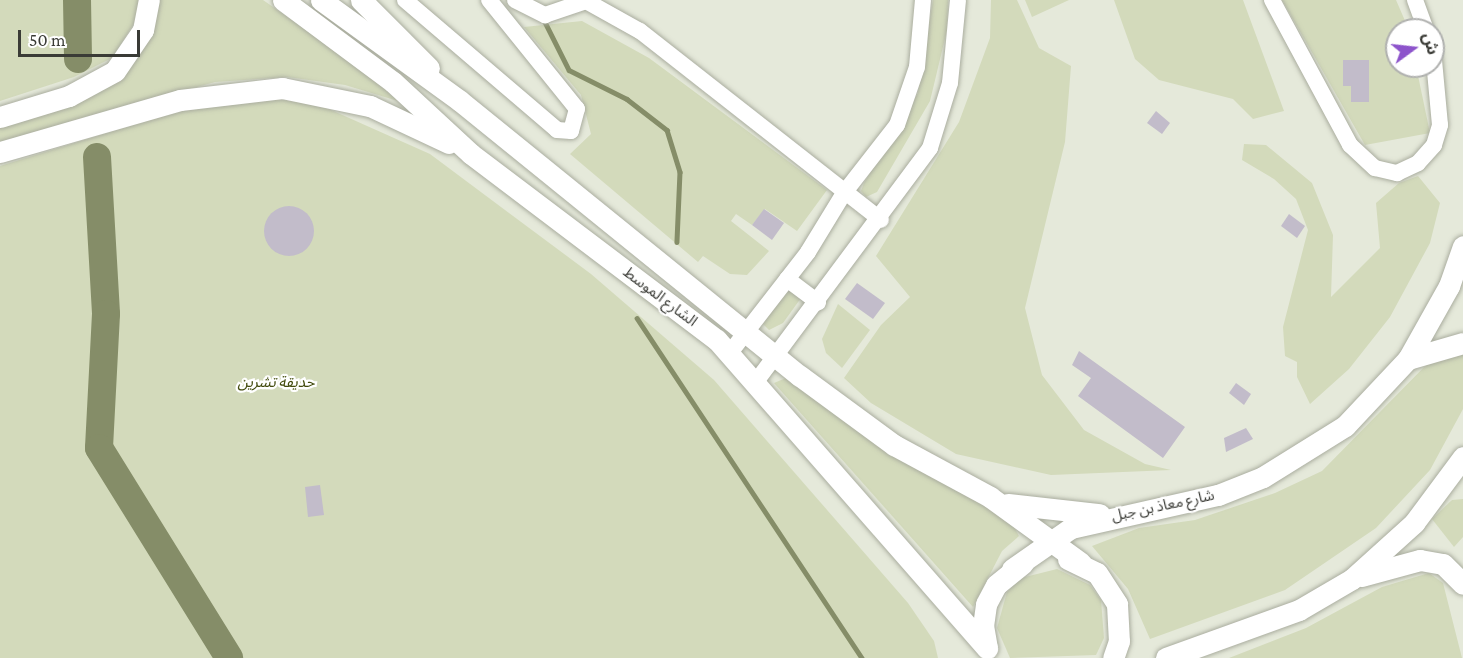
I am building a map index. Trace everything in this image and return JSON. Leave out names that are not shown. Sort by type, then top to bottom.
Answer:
[{"type":"main road","points":[[0,117],[69,96],[115,71],[143,30],[149,0]]},
{"type":"main road","name":"الشارع الموسط","points":[[283,0],[393,82],[471,154],[729,354],[989,654]]},
{"type":"main road","name":"الشارع الموسط","points":[[321,0],[460,101],[777,355],[894,445],[990,497],[1096,573],[1117,604],[1116,650]]},
{"type":"main road","points":[[361,0],[460,101]]},
{"type":"main road","points":[[0,152],[180,100],[282,88],[370,106],[471,154]]},
{"type":"main road","name":"شارع معاذ بن جبل","points":[[989,654],[983,626],[987,604],[1012,569],[1049,539],[1123,513],[1218,495],[1272,472],[1345,426],[1408,359],[1449,286],[1463,246]]},
{"type":"main road","points":[[1408,359],[1463,343]]},
{"type":"main road","points":[[1166,658],[1299,610],[1352,579],[1414,523],[1460,467]]},
{"type":"main road","points":[[990,497],[1049,512],[1123,513]]},
{"type":"main road","points":[[1012,569],[1045,557],[1080,563]]},
{"type":"main road","points":[[1352,579],[1420,560],[1443,564],[1463,584]]},
{"type":"main road","points":[[1207,658],[1224,638]]},
{"type":"main road","points":[[1116,650],[1132,658]]},
{"type":"lane","points":[[405,0],[557,130],[572,131],[577,109],[573,102],[489,0]]},
{"type":"lane","points":[[515,0],[545,15],[586,1],[640,31],[801,153],[844,193],[881,220]]},
{"type":"lane","points":[[729,354],[788,279],[844,193],[897,125],[917,67],[923,0]]},
{"type":"lane","points":[[755,383],[881,220],[930,148],[950,83],[958,0]]},
{"type":"lane","points":[[1272,0],[1350,145],[1375,168],[1398,173],[1418,163],[1434,145],[1440,125],[1436,78]]},
{"type":"lane","points":[[1415,0],[1422,18]]},
{"type":"lane","points":[[788,279],[818,302]]},
{"type":"green space","points":[[0,0],[141,0],[136,20],[112,58],[74,77],[0,101]]},
{"type":"green space","points":[[156,0],[263,0],[358,66],[398,101],[345,85],[287,77],[215,82],[0,142],[0,121],[114,80]]},
{"type":"green space","points":[[933,0],[948,0],[947,30],[930,101],[877,192],[866,197],[861,191],[864,183],[918,93]]},
{"type":"green space","points":[[991,0],[1017,0],[1039,48],[1071,66],[1065,142],[1025,308],[1042,375],[1084,430],[1145,464],[1171,470],[1051,475],[956,454],[871,403],[844,378],[881,325],[910,297],[876,256],[959,122],[990,38]]},
{"type":"green space","points":[[1025,0],[1069,0],[1032,17]]},
{"type":"green space","points":[[1114,0],[1243,0],[1284,111],[1253,119],[1233,99],[1159,80],[1135,59]]},
{"type":"green space","points":[[1282,0],[1396,0],[1404,18],[1385,18],[1385,78],[1419,78],[1430,133],[1365,145]]},
{"type":"green space","points":[[582,21],[649,58],[827,190],[797,231],[765,209],[752,225],[736,214],[731,221],[769,251],[747,275],[730,274],[703,256],[698,262],[570,154],[591,134],[581,95],[524,27]]},
{"type":"green space","name":"حديقة تشرين","points":[[277,99],[320,105],[430,154],[591,274],[714,380],[908,603],[934,641],[938,658],[0,658],[0,166],[175,112]]},
{"type":"green space","points":[[1244,144],[1266,145],[1312,183],[1333,235],[1331,297],[1380,248],[1376,203],[1399,183],[1418,176],[1440,203],[1430,243],[1390,317],[1349,369],[1310,404],[1297,377],[1297,362],[1285,356],[1283,327],[1308,230],[1296,199],[1274,179],[1242,160]]},
{"type":"green space","points":[[787,287],[801,298],[783,323],[769,330],[763,324]]},
{"type":"green space","points":[[838,304],[870,330],[842,368],[826,353],[822,339]]},
{"type":"green space","points":[[1463,349],[1463,409],[1430,470],[1376,528],[1285,590],[1150,639],[1128,589],[1092,546],[1139,528],[1195,520],[1275,493],[1322,471],[1433,358]]},
{"type":"green space","points":[[786,378],[1013,525],[1019,536],[1002,551],[973,607],[774,383]]},
{"type":"green space","points":[[1463,499],[1463,537],[1454,547],[1432,519],[1452,500]]},
{"type":"green space","points":[[1057,569],[1090,585],[1101,600],[1104,638],[1096,655],[1010,658],[997,628],[1007,592],[1021,578]]},
{"type":"green space","points":[[1429,573],[1443,583],[1462,658],[1229,658],[1306,628],[1382,587]]},
{"type":"building","points":[[1343,60],[1369,60],[1369,102],[1351,102],[1351,86],[1343,86]]},
{"type":"building","points":[[1156,111],[1170,123],[1162,134],[1147,123]]},
{"type":"building","points":[[284,206],[294,206],[307,213],[314,226],[314,236],[307,249],[294,256],[284,256],[275,252],[268,245],[264,236],[264,226],[268,217],[275,210]]},
{"type":"building","points":[[764,209],[784,223],[772,240],[752,225]]},
{"type":"building","points":[[1289,214],[1305,226],[1297,238],[1281,226]]},
{"type":"building","points":[[857,283],[885,303],[873,319],[845,299]]},
{"type":"building","points":[[1079,351],[1185,427],[1163,458],[1078,396],[1091,378],[1072,365]]},
{"type":"building","points":[[1236,383],[1251,394],[1244,405],[1229,393]]},
{"type":"building","points":[[1246,428],[1253,439],[1226,452],[1224,438]]},
{"type":"building","points":[[320,485],[324,515],[308,517],[305,487]]},
{"type":"waterway","points":[[77,0],[78,59]]},
{"type":"waterway","points":[[543,18],[569,70],[627,99],[667,130],[680,172],[677,242]]},
{"type":"waterway","points":[[97,157],[106,314],[99,448],[229,658]]},
{"type":"waterway","points":[[637,318],[862,658]]}]
